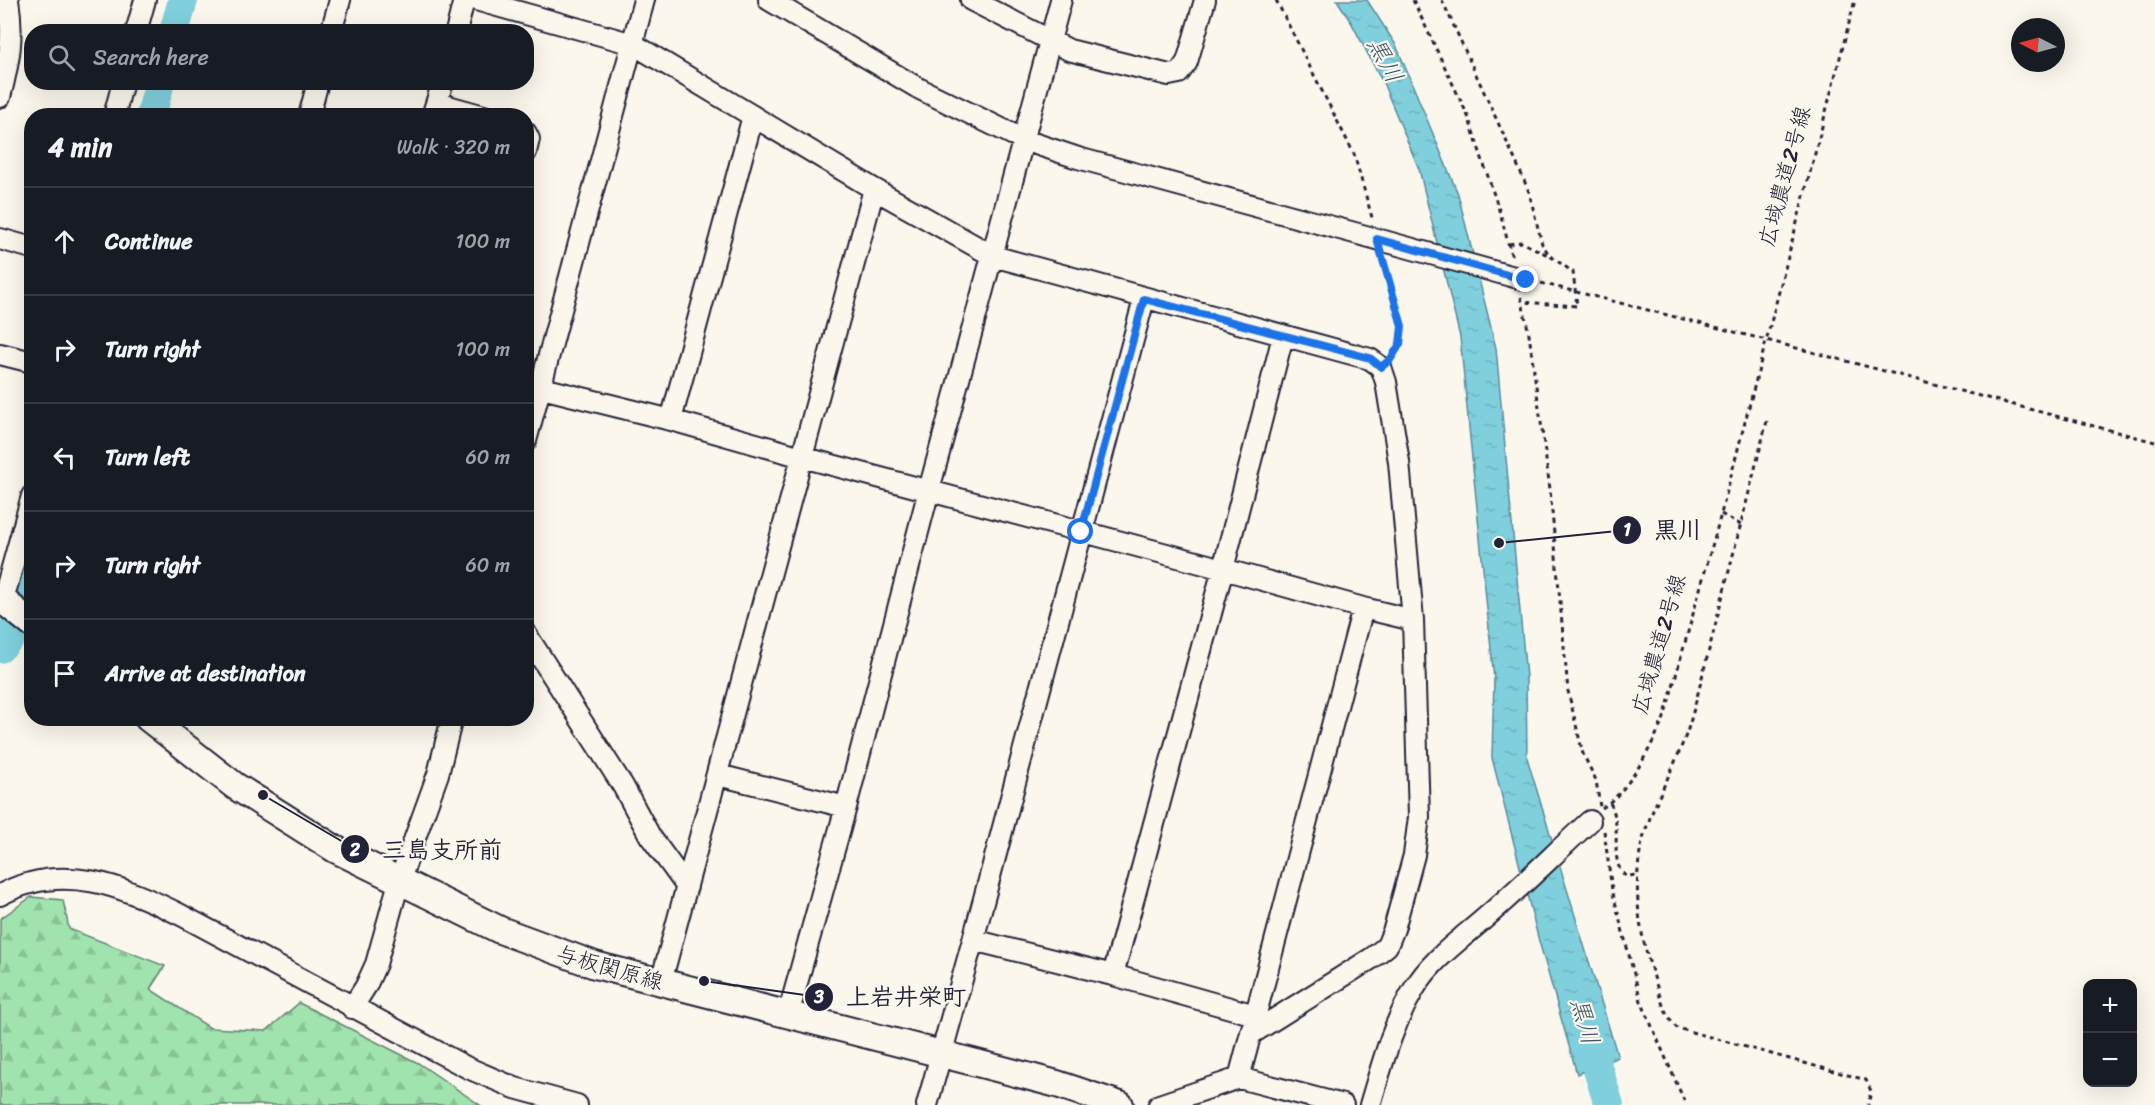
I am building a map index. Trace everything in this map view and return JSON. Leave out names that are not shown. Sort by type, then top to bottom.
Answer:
[{"type":"main road","points":[[1,599],[24,618]]},
{"type":"main road","name":"与板関原線","points":[[158,726],[235,786],[335,849],[500,930],[596,965],[1057,1084],[1120,1105]]},
{"type":"street","points":[[0,97],[11,46],[12,25],[8,0]]},
{"type":"street","points":[[138,24],[145,0]]},
{"type":"street","points":[[334,24],[340,0]]},
{"type":"street","points":[[458,24],[464,0]]},
{"type":"street","points":[[476,0],[633,44],[874,189],[993,256],[1144,299],[1370,358],[1381,367],[1386,382],[1399,462],[1413,620],[1419,817],[1414,855],[1394,929],[1387,946],[1372,958],[1253,1024],[1113,975],[973,940]]},
{"type":"street","points":[[644,0],[534,386],[671,420],[1413,620]]},
{"type":"street","points":[[769,0],[918,88],[1024,140],[1078,158],[1380,240],[1523,285]]},
{"type":"street","points":[[971,0],[1069,50],[1169,75],[1179,73],[1187,62],[1205,0]]},
{"type":"street","points":[[788,1016],[1061,0]]},
{"type":"street","points":[[116,108],[121,90]]},
{"type":"street","points":[[314,108],[317,90]]},
{"type":"street","points":[[435,108],[441,90]]},
{"type":"street","points":[[671,420],[753,116]]},
{"type":"street","points":[[661,982],[874,189]]},
{"type":"street","points":[[0,239],[24,246]]},
{"type":"street","points":[[927,1105],[1144,299]]},
{"type":"street","points":[[1113,975],[1223,569],[1283,336]]},
{"type":"street","points":[[0,354],[24,360]]},
{"type":"street","points":[[1,599],[24,523]]},
{"type":"street","points":[[1239,1078],[1363,608]]},
{"type":"street","points":[[534,647],[623,786],[651,836],[687,887]]},
{"type":"street","points":[[352,1008],[376,964],[399,882],[438,774],[450,726]]},
{"type":"street","points":[[718,775],[846,807]]},
{"type":"street","points":[[1370,1105],[1388,1040],[1415,987],[1458,938],[1484,919],[1595,815]]},
{"type":"street","points":[[0,895],[42,880],[59,877],[87,879],[132,892],[181,915],[468,1068],[515,1088],[577,1105]]},
{"type":"street","points":[[1159,1105],[1239,1078],[1343,1105]]},
{"type":"path","points":[[1276,0],[1354,154],[1380,240],[1402,326],[1400,344],[1390,360],[1381,367]]},
{"type":"path","points":[[1413,0],[1468,116],[1501,216],[1513,261]]},
{"type":"path","points":[[1442,0],[1521,173],[1542,244],[1550,256]]},
{"type":"path","name":"広域農道2号線","points":[[1595,815],[1610,803],[1636,770],[1664,718],[1721,514],[1855,0]]},
{"type":"path","points":[[1509,244],[1521,242],[1550,256],[1573,272],[1577,306],[1522,302]]},
{"type":"path","points":[[1686,1105],[1641,1001],[1595,815],[1596,780],[1583,754],[1568,691],[1550,489],[1529,334],[1522,302],[1523,285],[1576,292],[2155,442]]},
{"type":"path","points":[[1767,421],[1696,701],[1682,745],[1658,797],[1641,847],[1637,892],[1638,910],[1650,965],[1666,1014],[1677,1028],[1866,1080],[1871,1091],[1868,1105]]},
{"type":"path","points":[[1721,514],[1741,525]]},
{"type":"path","points":[[1610,803],[1616,813],[1617,860],[1620,872],[1626,876],[1638,875]]},
{"type":"green space","points":[[31,897],[63,900],[69,929],[165,966],[150,989],[210,1028],[266,1031],[299,1003],[418,1063],[480,1105],[0,1105],[0,919]]},
{"type":"water","points":[[1337,0],[1367,0],[1396,45],[1458,194],[1496,348],[1526,677],[1527,758],[1618,1057],[1577,1074],[1539,941],[1492,758],[1494,679],[1460,337],[1419,169],[1384,85]]},
{"type":"waterway","points":[[176,24],[183,0]]},
{"type":"waterway","points":[[153,108],[158,90]]},
{"type":"waterway","points":[[0,648],[12,636],[24,595]]},
{"type":"waterway","name":"黒川","points":[[1585,1028],[1609,1105]]},
{"type":"place","name":"黒川","points":[[1499,543]]},
{"type":"place","name":"三島支所前","points":[[263,795]]},
{"type":"place","name":"上岩井栄町","points":[[704,981]]},
{"type":"route","points":[[1081,532],[1144,299],[1370,358],[1381,367],[1390,360],[1400,344],[1402,326],[1377,239],[1526,280]]}]
